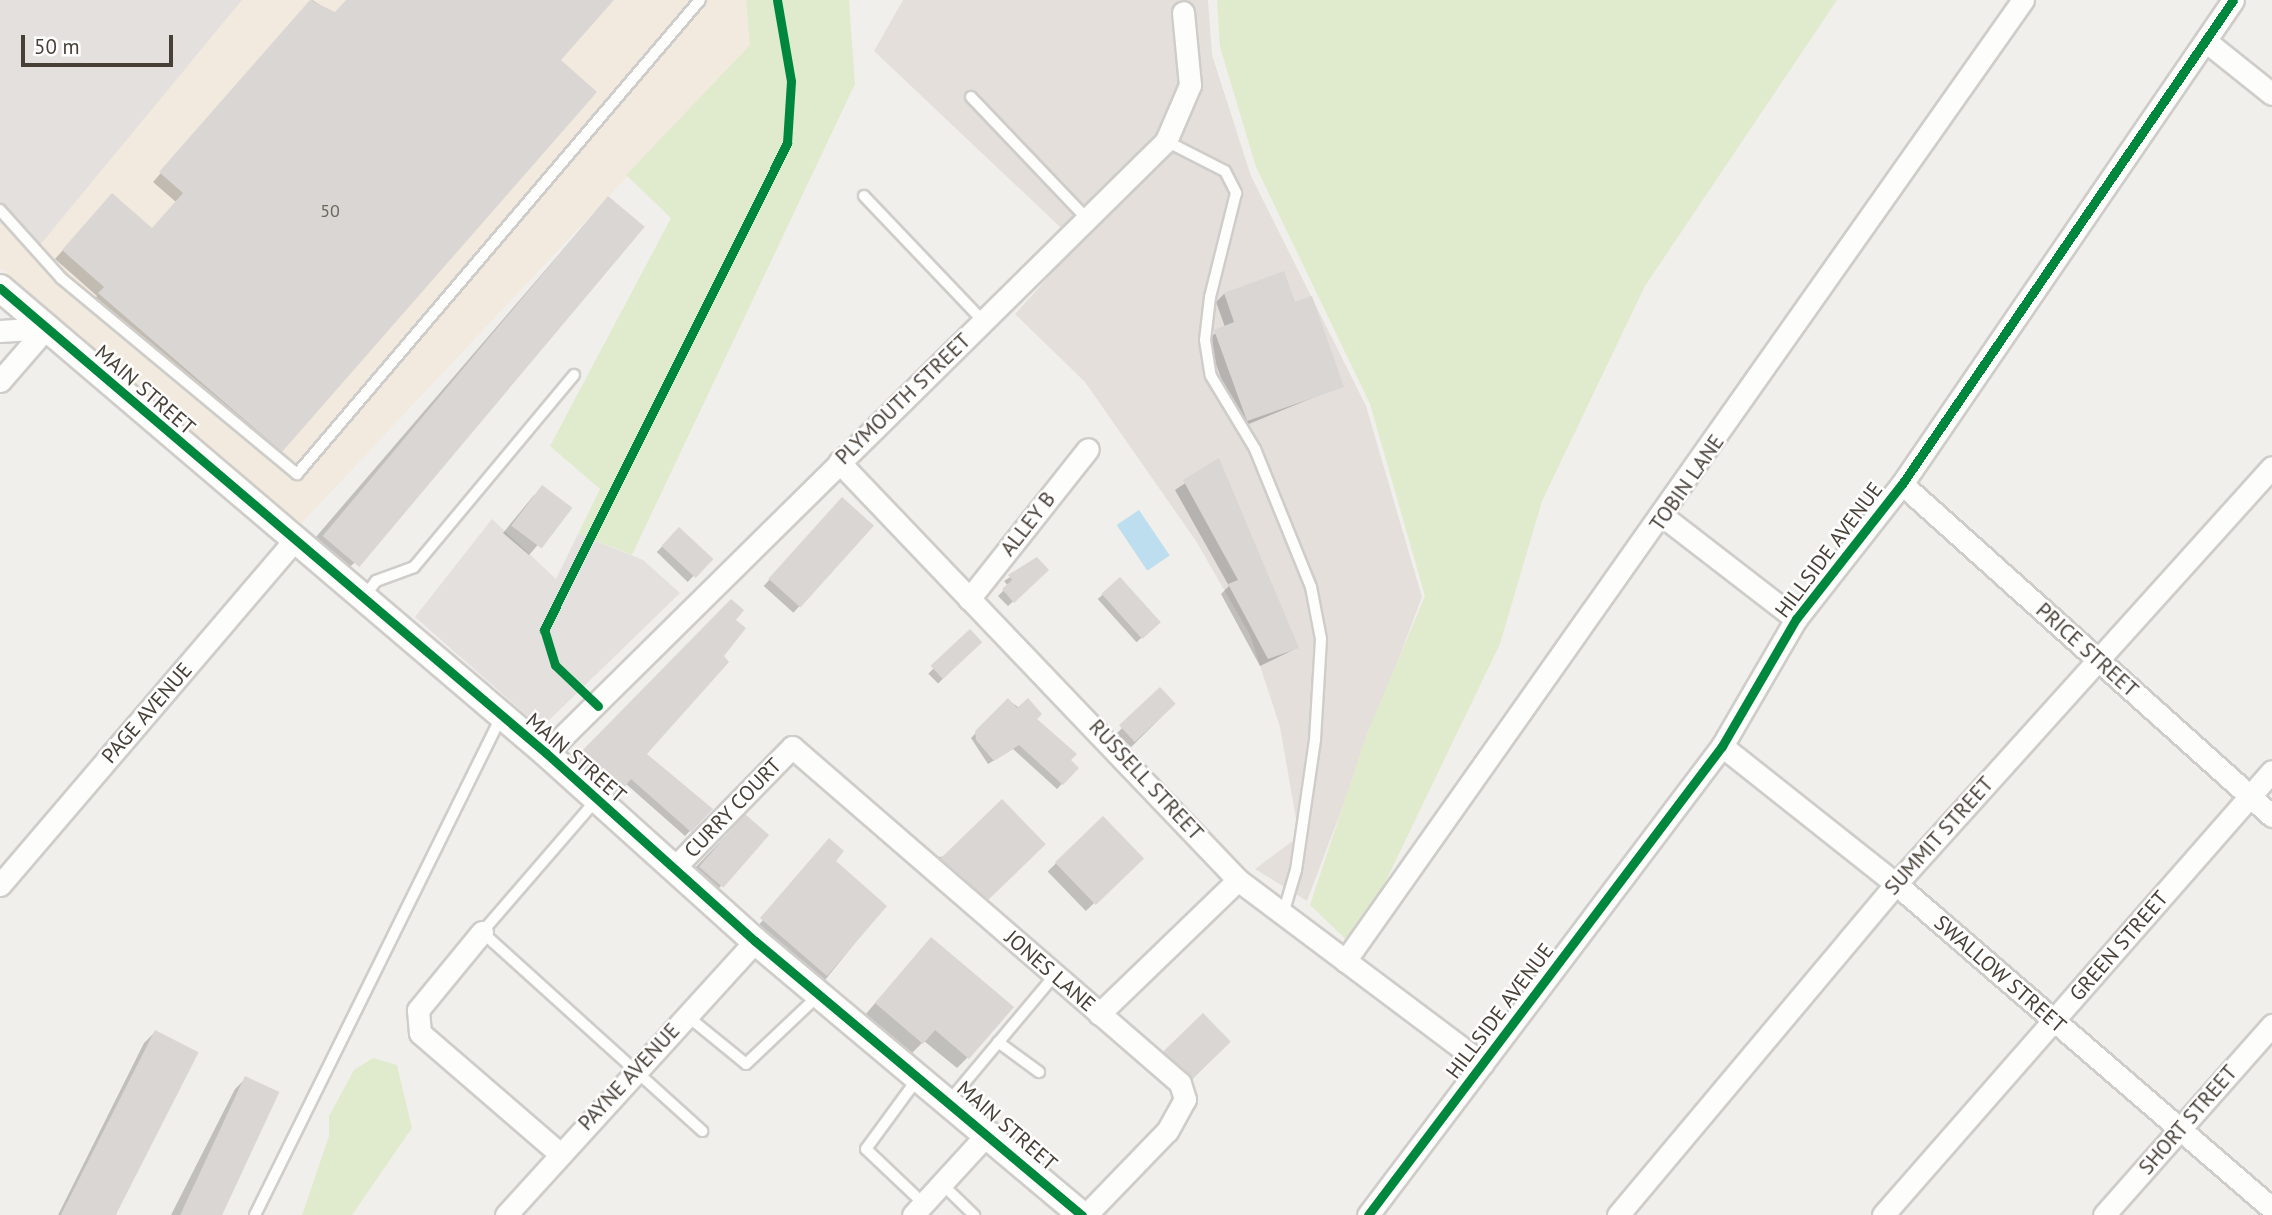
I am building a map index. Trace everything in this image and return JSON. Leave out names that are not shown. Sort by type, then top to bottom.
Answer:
[{"type":"street","name":"TOBIN LANE","points":[[1345,961],[1664,517],[2023,0]]},
{"type":"street","name":"HILLSIDE AVENUE","points":[[1368,1215],[1722,746],[1796,619],[1902,484],[2207,42],[2233,0]]},
{"type":"street","name":"PLYMOUTH STREET","points":[[546,753],[1166,141],[1190,85],[1183,12]]},
{"type":"street","points":[[2207,42],[2272,94]]},
{"type":"street","name":"MAIN STREET","points":[[0,288],[546,753],[755,941],[989,1132],[1084,1215]]},
{"type":"street","points":[[0,331],[46,328]]},
{"type":"street","points":[[0,381],[46,328]]},
{"type":"street","name":"ALLEY B","points":[[969,599],[1088,449]]},
{"type":"street","name":"RUSSELL STREET","points":[[839,462],[1238,880],[1483,1064]]},
{"type":"street","name":"SUMMIT STREET","points":[[1618,1215],[1896,884],[2272,467]]},
{"type":"street","name":"PRICE STREET","points":[[1902,484],[2272,816]]},
{"type":"street","points":[[1664,517],[1796,619]]},
{"type":"street","name":"PAGE AVENUE","points":[[0,885],[295,541]]},
{"type":"street","name":"SWALLOW STREET","points":[[1722,746],[1896,884],[2272,1209]]},
{"type":"street","name":"CURRY COURT","points":[[674,868],[792,747]]},
{"type":"street","name":"JONES LANE","points":[[792,747],[1180,1083],[1185,1100],[1167,1131],[1084,1215]]},
{"type":"street","name":"GREEN STREET","points":[[1883,1215],[2272,771]]},
{"type":"street","points":[[1099,1014],[1238,880]]},
{"type":"street","points":[[482,932],[418,1010],[420,1032],[559,1153]]},
{"type":"street","name":"PAYNE AVENUE","points":[[506,1215],[559,1153],[755,941]]},
{"type":"street","name":"SHORT STREET","points":[[2104,1215],[2272,1025]]},
{"type":"street","points":[[918,1209],[989,1132]]},
{"type":"lane","points":[[0,210],[61,278],[297,474],[700,0]]},
{"type":"lane","points":[[971,97],[1087,219]]},
{"type":"lane","points":[[1166,141],[1225,171],[1236,193],[1210,297],[1205,340],[1211,376],[1260,460],[1311,587],[1321,639],[1315,740],[1296,870],[1283,914]]},
{"type":"lane","points":[[864,196],[983,321]]},
{"type":"lane","points":[[362,599],[376,581],[414,567],[574,375]]},
{"type":"lane","points":[[255,1215],[501,717]]},
{"type":"lane","points":[[597,799],[482,932],[633,1072],[702,1131]]},
{"type":"lane","points":[[950,1100],[1055,975]]},
{"type":"lane","points":[[687,1014],[747,1064],[820,994]]},
{"type":"lane","points":[[999,1042],[1038,1072]]},
{"type":"lane","points":[[918,1209],[866,1149],[920,1075]]},
{"type":"lane","points":[[942,1184],[974,1215]]},
{"type":"shaded area","points":[[0,0],[746,0],[751,45],[299,526],[0,268]]},
{"type":"shaded area","points":[[0,0],[242,0],[35,251],[0,220]]},
{"type":"shaded area","points":[[903,0],[1208,0],[1212,55],[1251,176],[1366,406],[1422,597],[1307,901],[1255,869],[1299,836],[1280,727],[1250,635],[1196,541],[1085,382],[1015,314],[1078,244],[874,51]]},
{"type":"shaded area","points":[[492,519],[556,579],[578,534],[643,560],[680,593],[541,728],[415,617]]},
{"type":"green space","points":[[746,0],[849,0],[855,84],[632,555],[578,534],[600,489],[550,446],[671,218],[626,175],[750,45]]},
{"type":"green space","points":[[1217,0],[1837,0],[1645,286],[1542,501],[1500,644],[1354,947],[1310,905],[1366,736],[1425,596],[1370,404],[1256,167],[1220,47]]},
{"type":"green space","points":[[373,1058],[397,1065],[412,1128],[352,1215],[302,1215],[329,1136],[329,1116],[354,1070]]},
{"type":"water","points":[[1139,510],[1170,556],[1147,571],[1117,525]]},
{"type":"building","points":[[310,0],[335,12],[346,0],[614,0],[561,60],[597,92],[282,452],[98,293],[104,287],[62,250],[112,193],[152,228],[183,193],[159,172]]},
{"type":"building","points":[[608,196],[645,227],[359,567],[323,536]]},
{"type":"building","points":[[1284,271],[1295,302],[1312,296],[1344,387],[1247,421],[1214,330],[1234,322],[1224,293]]},
{"type":"building","points":[[1219,458],[1299,648],[1268,659],[1228,584],[1238,580],[1183,480]]},
{"type":"building","points":[[542,485],[572,508],[542,549],[511,526]]},
{"type":"building","points":[[842,497],[874,526],[800,608],[768,579]]},
{"type":"building","points":[[679,527],[713,559],[696,578],[661,546]]},
{"type":"building","points":[[1037,557],[1049,570],[1014,603],[1002,589],[1012,580],[1008,575]]},
{"type":"building","points":[[1120,577],[1161,622],[1142,639],[1101,594]]},
{"type":"building","points":[[731,599],[744,610],[736,620],[746,628],[724,656],[729,662],[647,754],[713,809],[691,832],[631,779],[617,796],[575,758]]},
{"type":"building","points":[[970,629],[982,642],[943,679],[931,666]]},
{"type":"building","points":[[1160,687],[1176,704],[1135,742],[1119,725]]},
{"type":"building","points":[[1008,698],[1017,708],[1028,698],[1042,714],[1037,719],[1077,754],[1071,760],[1079,768],[1063,785],[1019,745],[994,761],[976,740],[975,731]]},
{"type":"building","points":[[1002,799],[1046,844],[984,904],[940,859]]},
{"type":"building","points":[[745,814],[769,835],[723,888],[699,867]]},
{"type":"building","points":[[1103,816],[1144,858],[1096,905],[1055,863]]},
{"type":"building","points":[[829,838],[844,851],[836,861],[887,906],[827,976],[760,918]]},
{"type":"building","points":[[931,937],[1014,1007],[969,1059],[935,1030],[923,1044],[875,1003]]},
{"type":"building","points":[[1203,1013],[1231,1042],[1191,1080],[1163,1051]]},
{"type":"building","points":[[155,1030],[199,1052],[116,1215],[61,1214]]},
{"type":"building","points":[[245,1076],[279,1092],[222,1215],[180,1215]]},
{"type":"cycle path","points":[[598,706],[555,665],[544,630],[787,143],[791,81],[777,0]]},
{"type":"cycle path","points":[[1368,1215],[1722,746],[1796,619],[1902,484],[2233,0]]},
{"type":"cycle path","points":[[0,288],[546,753],[755,941],[1082,1215]]}]
